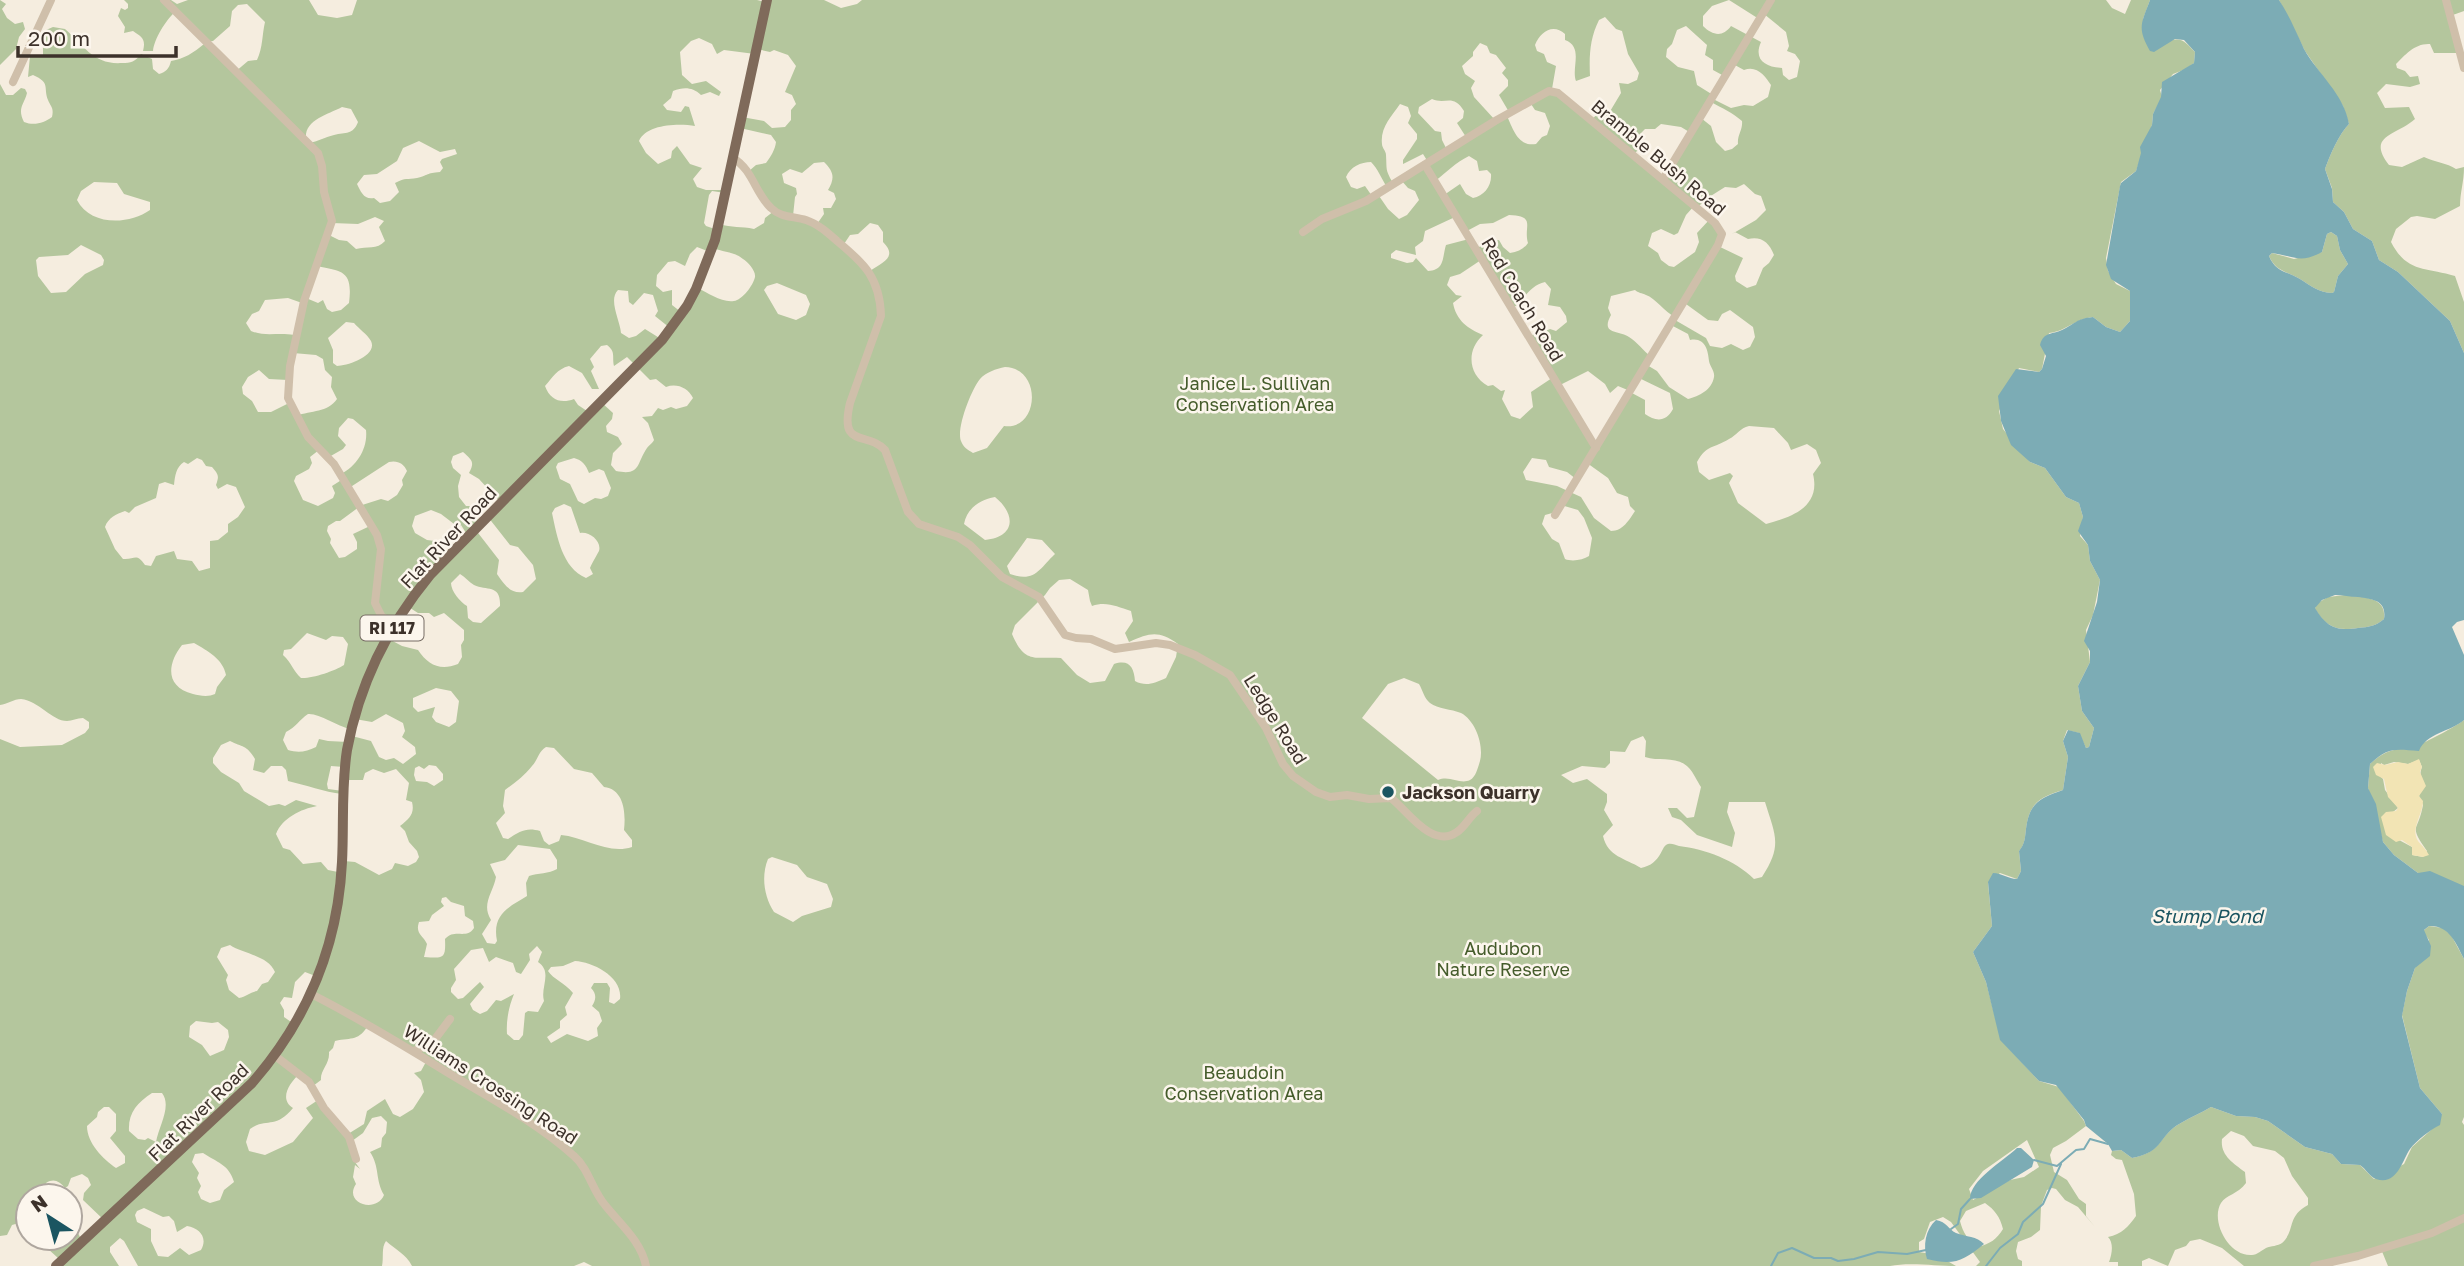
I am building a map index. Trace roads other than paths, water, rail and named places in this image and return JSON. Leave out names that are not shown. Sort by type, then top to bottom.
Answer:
[{"type":"main road","name":"Flat River Road","points":[[56,1266],[238,1098],[274,1055],[311,993],[330,943],[338,909],[343,858],[342,797],[352,729],[370,671],[395,623],[436,568],[651,352],[678,319],[705,269],[719,224],[766,0]]},
{"type":"street","points":[[13,82],[51,0]]},
{"type":"street","points":[[164,0],[318,153],[332,221],[304,301],[290,366],[288,398],[308,437],[334,464],[377,535],[381,549],[375,603],[383,617],[395,623]]},
{"type":"street","points":[[1663,179],[1771,0]]},
{"type":"street","points":[[2446,0],[2464,68]]},
{"type":"street","name":"Bramble Bush Road","points":[[1303,232],[1322,219],[1366,201],[1549,91],[1559,93],[1715,223],[1722,236],[1681,309],[1555,515]]},
{"type":"street","name":"Ledge Road","points":[[733,158],[745,167],[771,208],[784,216],[806,219],[815,224],[856,255],[870,273],[880,304],[881,319],[850,403],[849,428],[858,439],[883,448],[908,512],[914,520],[926,527],[958,537],[976,549],[997,572],[1039,597],[1065,635],[1076,639],[1091,639],[1115,649],[1152,643],[1170,645],[1195,655],[1230,675],[1266,728],[1283,764],[1293,776],[1316,792],[1330,797],[1348,795],[1375,800],[1391,798],[1421,828],[1445,835],[1456,834],[1477,811]]},
{"type":"street","name":"Red Coach Road","points":[[1425,165],[1596,448]]},
{"type":"street","name":"Williams Crossing Road","points":[[311,993],[508,1108],[575,1156],[585,1169],[596,1194],[631,1235],[646,1266]]},
{"type":"street","points":[[414,1051],[432,1042],[450,1019]]},
{"type":"street","points":[[274,1055],[309,1082],[324,1108],[352,1141],[356,1160]]},
{"type":"street","points":[[2314,1266],[2358,1256],[2432,1233],[2464,1219]]},
{"type":"water","name":"Stump Pond","points":[[2150,0],[2279,0],[2304,49],[2342,103],[2349,124],[2338,139],[2325,169],[2333,202],[2344,212],[2353,229],[2372,241],[2379,260],[2398,272],[2450,321],[2464,353],[2464,620],[2452,627],[2464,655],[2464,720],[2427,740],[2419,751],[2387,752],[2370,764],[2368,788],[2376,804],[2383,842],[2394,855],[2418,873],[2430,871],[2464,886],[2464,959],[2455,941],[2442,928],[2429,926],[2424,930],[2431,946],[2430,956],[2415,968],[2402,1016],[2420,1088],[2442,1114],[2440,1125],[2424,1135],[2410,1149],[2398,1171],[2389,1179],[2374,1178],[2360,1165],[2341,1164],[2332,1154],[2305,1147],[2268,1121],[2236,1116],[2211,1107],[2174,1128],[2150,1152],[2132,1158],[2121,1150],[2112,1151],[2108,1144],[2086,1126],[2056,1085],[2039,1081],[2000,1040],[1986,982],[1973,952],[1992,926],[1988,882],[1993,873],[2017,879],[2021,871],[2019,851],[2033,807],[2042,799],[2063,790],[2068,757],[2063,741],[2068,730],[2080,733],[2086,748],[2089,747],[2094,728],[2082,711],[2078,686],[2090,662],[2090,651],[2084,641],[2097,602],[2100,580],[2090,561],[2088,545],[2078,531],[2083,517],[2079,503],[2066,497],[2045,468],[2030,462],[2011,445],[2001,421],[1998,396],[2016,369],[2039,372],[2042,369],[2046,356],[2040,345],[2046,335],[2079,320],[2093,317],[2106,327],[2120,332],[2130,321],[2130,291],[2111,279],[2106,265],[2120,186],[2136,171],[2140,147],[2152,125],[2153,114],[2161,97],[2162,82],[2194,63],[2195,52],[2184,40],[2175,39],[2154,52],[2150,51],[2142,31]],"holes":[[[2331,232],[2337,236],[2340,250],[2348,264],[2338,276],[2332,293],[2319,290],[2282,271],[2269,256],[2272,253],[2297,258],[2314,256],[2322,252],[2327,234]],[[2335,595],[2373,600],[2381,604],[2384,619],[2366,627],[2333,627],[2315,608],[2322,600]]]},
{"type":"water","points":[[2017,1148],[2021,1148],[2034,1160],[2032,1167],[1981,1198],[1970,1199],[1971,1192],[1981,1178]]},
{"type":"water","points":[[1936,1220],[1943,1222],[1956,1233],[1975,1238],[1984,1244],[1970,1255],[1951,1262],[1927,1259],[1926,1238],[1929,1228]]},
{"type":"waterway","points":[[2034,1160],[2057,1166],[2076,1150],[2084,1149],[2090,1139],[2108,1144]]},
{"type":"waterway","points":[[1986,1266],[2000,1248],[2018,1234],[2023,1222],[2043,1204],[2061,1164]]},
{"type":"waterway","points":[[1951,1229],[1958,1224],[1961,1209],[1970,1199]]},
{"type":"waterway","points":[[1771,1266],[1778,1253],[1792,1248],[1814,1258],[1831,1258],[1838,1261],[1878,1252],[1907,1254],[1926,1250]]},
{"type":"place","name":"Jackson Quarry","points":[[1388,792]]},
{"type":"park label","name":"Janice L. Sullivan Conservation Area","points":[[1255,393]]},
{"type":"park label","name":"Audubon Nature Reserve","points":[[1503,958]]},
{"type":"park label","name":"Beaudoin Conservation Area","points":[[1244,1082]]}]
